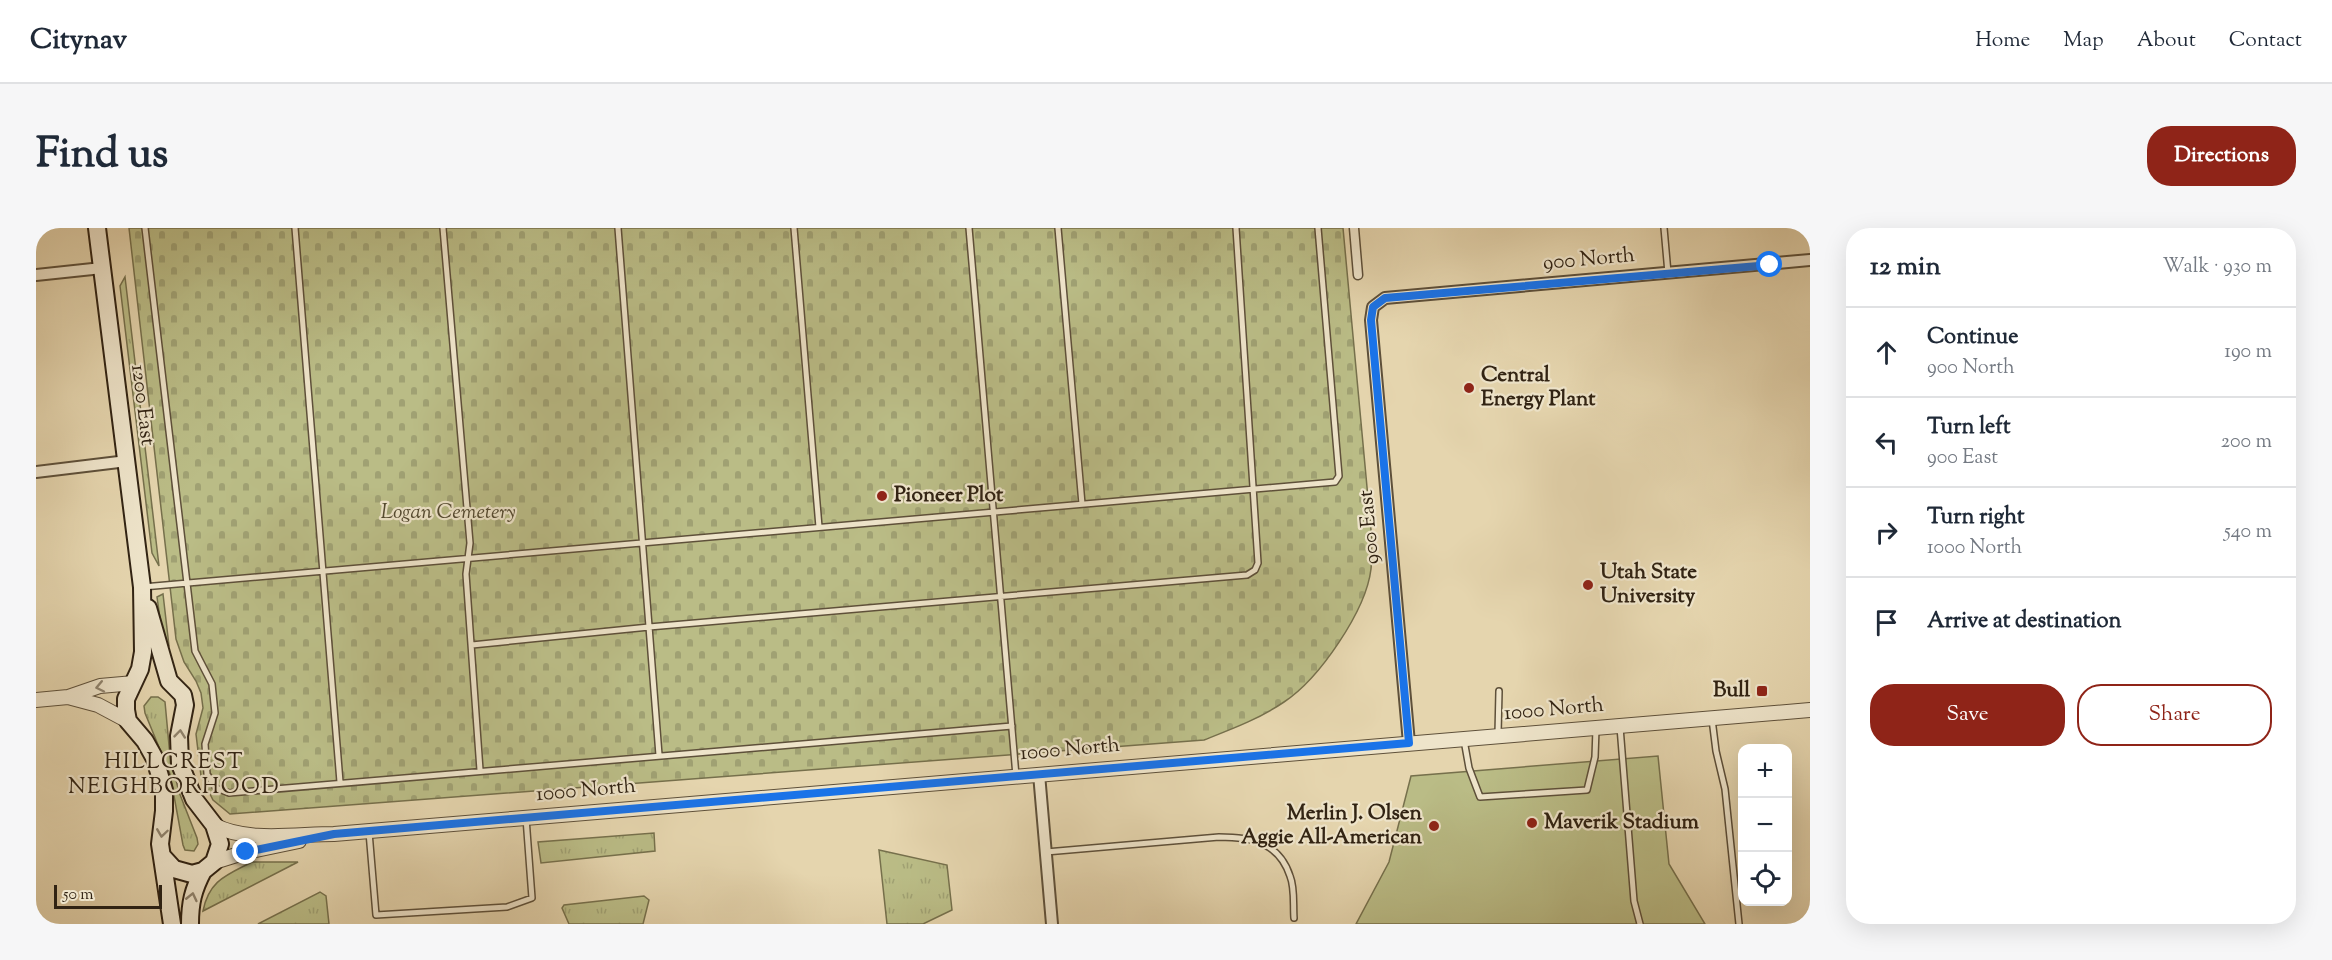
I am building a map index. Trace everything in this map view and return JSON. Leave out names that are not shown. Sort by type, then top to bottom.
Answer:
[{"type":"main road","name":"1200 East","points":[[97,228],[142,587],[143,652],[140,669],[126,699],[128,721]]},
{"type":"main road","name":"1200 East","points":[[142,587],[169,681],[183,695],[185,705],[179,736],[180,764],[194,799],[214,825]]},
{"type":"main road","points":[[134,683],[145,678],[169,681]]},
{"type":"main road","points":[[128,721],[151,751],[162,781],[164,800],[160,844],[172,924]]},
{"type":"main road","points":[[190,924],[190,902],[194,888],[209,867],[220,844],[214,825]]},
{"type":"main road","points":[[163,857],[167,863],[181,872],[192,874],[209,867]]},
{"type":"street","points":[[1354,228],[1358,275]]},
{"type":"street","name":"900 North","points":[[1373,307],[1385,298],[1810,260]]},
{"type":"street","points":[[36,275],[102,268]]},
{"type":"street","name":"900 East","points":[[1373,307],[1371,320],[1409,743]]},
{"type":"street","points":[[36,471],[127,461]]},
{"type":"street","points":[[36,700],[68,697],[99,686],[134,683]]},
{"type":"street","points":[[68,697],[98,705],[128,721]]},
{"type":"street","name":"1000 North","points":[[214,825],[227,832],[245,836],[334,834],[1810,710]]},
{"type":"street","points":[[1039,774],[1052,924]]},
{"type":"street","name":"1000 North","points":[[209,867],[246,852],[334,834]]},
{"type":"lane","points":[[145,228],[195,651],[212,684],[214,713],[206,744],[206,754],[207,774],[216,788],[229,793],[1012,726]]},
{"type":"lane","points":[[295,228],[340,782]]},
{"type":"lane","points":[[443,228],[470,543],[466,573],[480,770]]},
{"type":"lane","points":[[618,228],[659,755]]},
{"type":"lane","points":[[794,228],[819,527]]},
{"type":"lane","points":[[969,228],[1016,776]]},
{"type":"lane","points":[[1058,228],[1082,504]]},
{"type":"lane","points":[[472,645],[649,627],[1247,575],[1255,570],[1258,563],[1236,228]]},
{"type":"lane","points":[[142,587],[1335,482],[1339,476],[1318,228]]},
{"type":"lane","points":[[1664,228],[1668,273]]},
{"type":"lane","points":[[1498,736],[1499,691]]},
{"type":"lane","points":[[1712,718],[1716,751],[1725,789],[1739,924]]},
{"type":"lane","points":[[1620,725],[1634,901],[1640,924]]},
{"type":"lane","points":[[1464,739],[1469,768],[1480,796],[1587,790],[1595,758],[1596,727]]},
{"type":"lane","points":[[369,831],[376,915],[507,907],[532,898],[526,817]]},
{"type":"lane","points":[[1046,852],[1219,837],[1263,842],[1283,859],[1291,878],[1294,918]]},
{"type":"green space","name":"Logan Cemetery","points":[[129,228],[1343,228],[1372,541],[1371,569],[1367,586],[1351,623],[1339,643],[1326,661],[1298,691],[1265,714],[1204,740],[230,814],[213,800],[201,776],[196,734],[203,708],[201,693],[184,662],[176,639]]},
{"type":"green space","points":[[125,277],[159,566],[152,553],[120,286]]},
{"type":"green space","points":[[163,594],[169,646],[164,647],[157,597]]},
{"type":"green space","points":[[151,697],[158,697],[165,702],[170,756],[179,792],[197,838],[198,844],[194,851],[185,850],[183,845],[170,774],[145,713],[144,706]]},
{"type":"green space","name":"Maverik Stadium","points":[[1658,756],[1669,864],[1705,924],[1356,924],[1389,862],[1411,776]]},
{"type":"green space","points":[[654,833],[655,851],[541,863],[538,842]]},
{"type":"green space","points":[[879,850],[947,865],[952,910],[923,924],[887,924]]},
{"type":"green space","points":[[252,862],[298,862],[203,911],[210,892],[220,880]]},
{"type":"green space","points":[[320,892],[326,896],[329,924],[258,924]]},
{"type":"green space","points":[[644,896],[649,900],[643,924],[569,924],[562,908],[564,905]]},
{"type":"place","name":"Central Energy Plant","points":[[1469,388]]},
{"type":"place","name":"Pioneer Plot","points":[[882,496]]},
{"type":"place","name":"Utah State University","points":[[1588,585]]},
{"type":"place","name":"Bull","points":[[1762,691]]},
{"type":"place","name":"Maverik Stadium","points":[[1532,823]]},
{"type":"place","name":"Merlin J. Olsen Aggie All-American","points":[[1434,826]]},
{"type":"district","name":"HILLCREST NEIGHBORHOOD","points":[[174,776]]},
{"type":"route","points":[[246,852],[334,834],[1409,743],[1371,320],[1373,307],[1385,298],[1770,265]]}]
